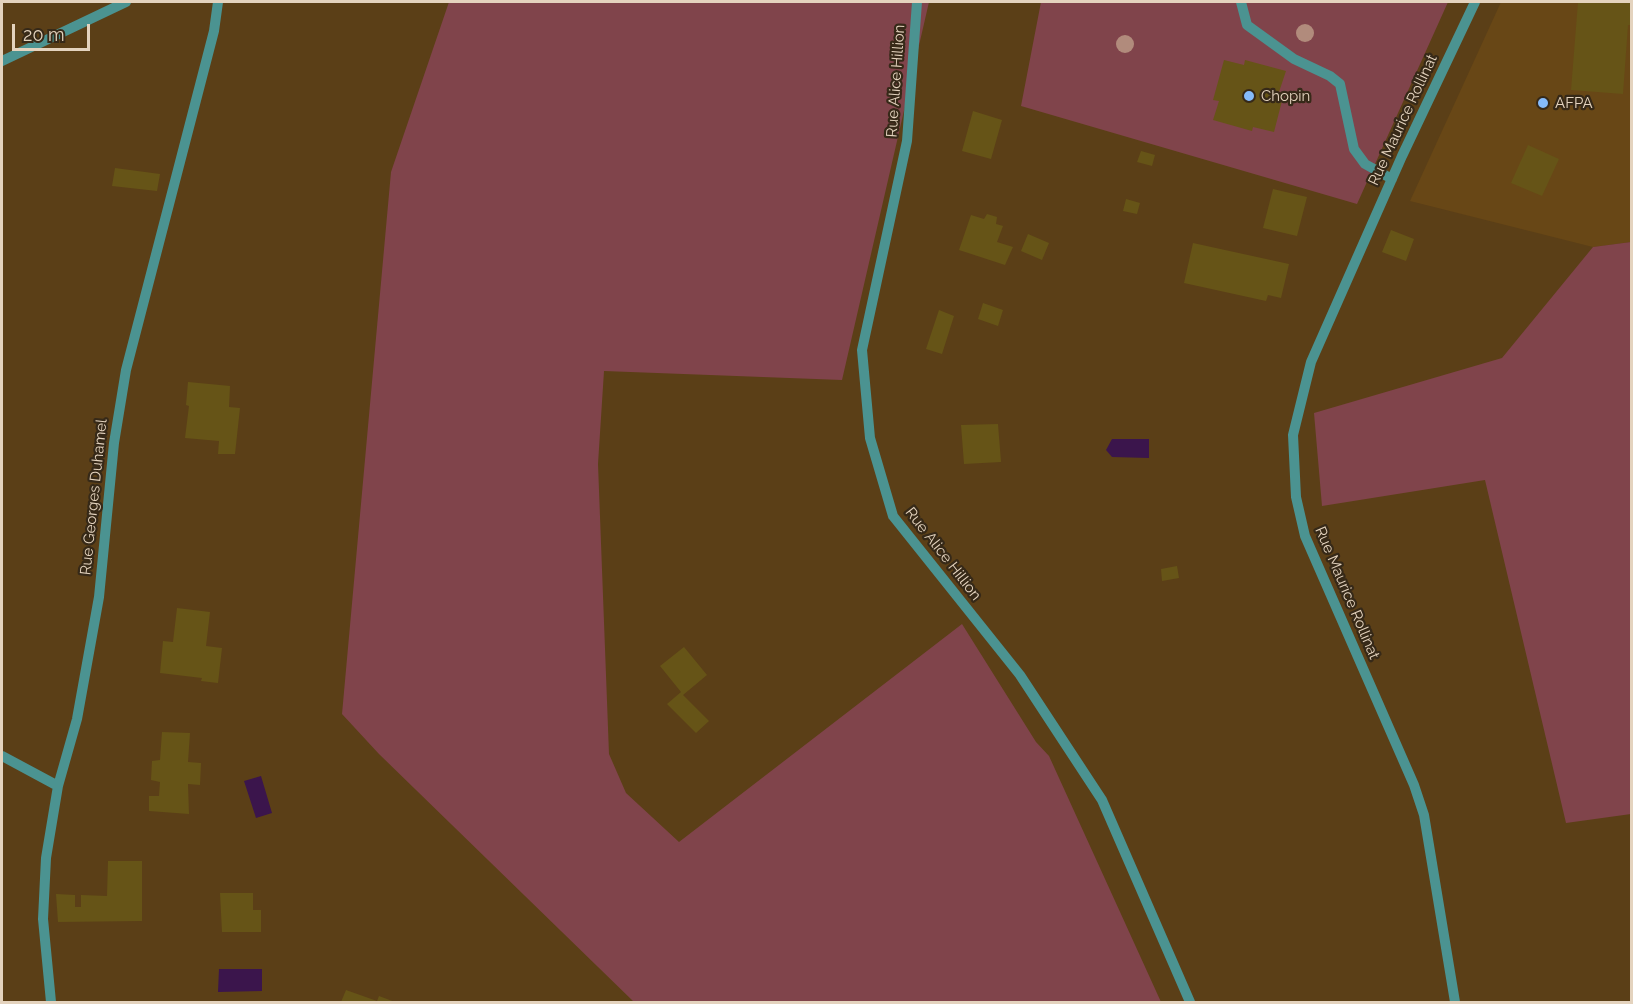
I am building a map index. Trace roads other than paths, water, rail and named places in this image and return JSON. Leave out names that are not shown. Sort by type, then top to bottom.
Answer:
[{"type":"street","points":[[2,61],[126,2]]},
{"type":"street","name":"Rue Georges Duhamel","points":[[51,1002],[43,919],[46,858],[58,786],[77,719],[99,597],[114,443],[126,370],[211,42],[218,2]]},
{"type":"street","name":"Rue Alice Hillion","points":[[917,2],[907,141],[862,350],[870,438],[892,516],[1020,675],[1102,800],[1190,1002]]},
{"type":"street","points":[[1241,2],[1247,25],[1294,59],[1330,76],[1340,84],[1354,149],[1365,164],[1392,179]]},
{"type":"street","name":"Rue Maurice Rollinat","points":[[1455,1002],[1424,815],[1414,785],[1305,536],[1296,497],[1293,435],[1311,362],[1392,179],[1475,2]]},
{"type":"street","points":[[2,756],[58,786]]},
{"type":"place","name":"Chopin","points":[[1249,96]]},
{"type":"place","name":"AFPA","points":[[1543,103]]}]
